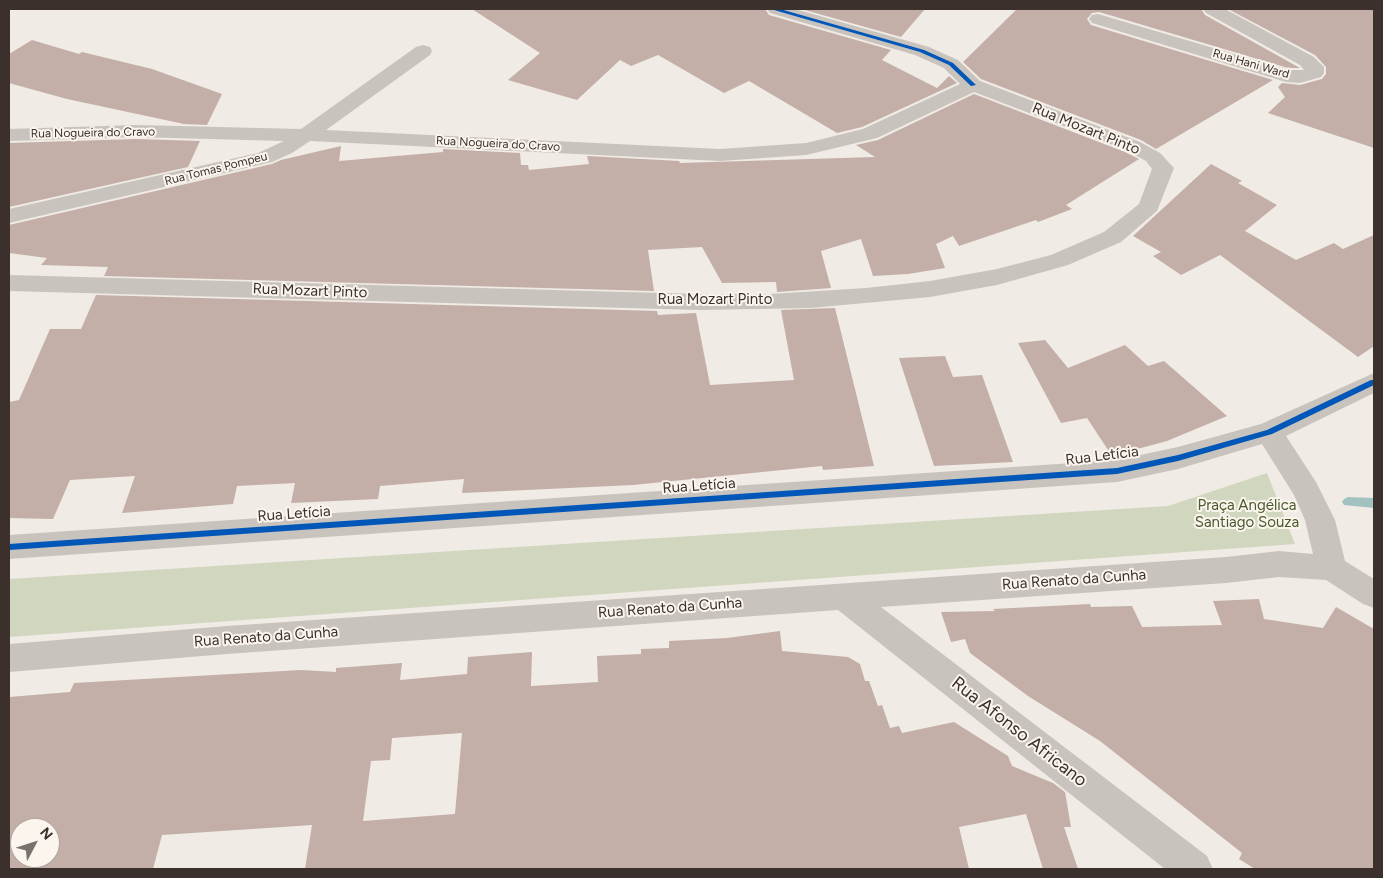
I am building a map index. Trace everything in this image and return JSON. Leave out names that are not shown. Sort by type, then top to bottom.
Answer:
[{"type":"street","points":[[776,9],[922,51],[951,64],[973,85]]},
{"type":"street","name":"Rua Hani Ward","points":[[1098,19],[1286,76],[1300,77],[1314,72],[1314,68],[1307,61],[1212,9]]},
{"type":"street","name":"Rua Tomas Pompeu","points":[[9,216],[264,158],[285,149],[306,135],[423,51]]},
{"type":"street","name":"Rua Nogueira do Cravo","points":[[9,135],[136,131],[306,135],[720,155],[806,149],[870,134],[973,85]]},
{"type":"street","name":"Rua Mozart Pinto","points":[[9,283],[221,287],[459,297],[769,302],[910,292],[1019,272],[1099,246],[1127,228],[1149,209],[1163,182],[1163,168],[1153,157],[1133,146],[973,85]]},
{"type":"street","points":[[9,125],[37,134]]},
{"type":"street","name":"Rua Letícia","points":[[9,547],[1118,471],[1178,458],[1268,432],[1374,382]]},
{"type":"street","points":[[1268,432],[1306,490],[1320,520],[1332,568]]},
{"type":"street","name":"Rua Renato da Cunha","points":[[9,658],[228,640],[1226,570],[1279,564],[1332,568],[1374,595]]},
{"type":"street","name":"Rua Afonso Africano","points":[[843,596],[1194,869]]},
{"type":"green space","name":"Praça Angélica Santiago Souza","points":[[1267,473],[1295,544],[9,637],[9,579],[1168,506]]},
{"type":"building","points":[[472,9],[765,9],[769,15],[891,50],[882,60],[937,88],[949,76],[957,83],[862,127],[837,133],[749,81],[724,93],[658,55],[631,66],[620,60],[577,100],[508,80],[540,53]]},
{"type":"building","points":[[801,9],[925,9],[901,37]]},
{"type":"building","points":[[1017,9],[1201,9],[1205,15],[1300,68],[1288,68],[1099,12],[1092,13],[1087,19],[1091,25],[1273,80],[1156,149],[1141,140],[981,79],[963,62]]},
{"type":"building","points":[[1228,9],[1374,9],[1374,148],[1268,113],[1285,97],[1278,87],[1282,83],[1300,85],[1322,79],[1326,74],[1326,67],[1315,55]]},
{"type":"building","points":[[32,40],[79,54],[82,52],[152,69],[222,94],[207,125],[184,124],[67,99],[9,83],[9,54]]},
{"type":"building","points":[[974,94],[1139,159],[1066,205],[1072,209],[1038,222],[1036,220],[959,246],[953,236],[936,244],[945,268],[908,274],[873,276],[861,239],[821,251],[831,288],[777,292],[776,282],[722,283],[702,247],[648,250],[654,291],[104,276],[108,267],[41,265],[47,258],[9,253],[9,225],[272,164],[281,160],[341,146],[339,161],[443,152],[443,149],[520,153],[521,165],[528,165],[529,170],[589,164],[587,156],[679,161],[680,163],[875,157],[856,145],[878,140]]},
{"type":"building","points":[[136,139],[200,141],[188,167],[9,207],[9,143]]},
{"type":"building","points":[[1211,164],[1242,181],[1238,183],[1277,205],[1245,231],[1296,260],[1334,243],[1343,249],[1374,235],[1374,346],[1358,357],[1220,255],[1181,275],[1153,256],[1161,252],[1133,236]]},
{"type":"building","points":[[96,295],[657,311],[658,315],[696,313],[710,385],[794,380],[781,310],[835,308],[874,466],[823,470],[822,466],[633,485],[462,493],[464,479],[380,486],[378,499],[291,503],[295,483],[237,486],[233,504],[122,513],[135,476],[70,480],[53,519],[9,518],[9,402],[19,400],[50,329],[81,329]]},
{"type":"building","points":[[1045,340],[1068,368],[1125,345],[1148,366],[1164,361],[1227,416],[1167,441],[1110,453],[1087,418],[1061,423],[1018,343]]},
{"type":"building","points":[[945,356],[953,377],[982,375],[1013,462],[934,466],[899,358]]},
{"type":"building","points":[[1259,599],[1264,619],[1323,628],[1336,607],[1374,629],[1374,869],[1255,869],[1239,859],[1242,853],[1100,741],[1028,696],[970,653],[965,639],[951,642],[941,612],[995,611],[993,609],[1090,604],[1091,607],[1132,606],[1142,627],[1222,625],[1213,601]]},
{"type":"building","points":[[780,631],[782,651],[848,657],[860,664],[865,681],[869,681],[878,706],[882,705],[890,728],[899,726],[902,733],[954,722],[1008,756],[1012,766],[1053,783],[1065,792],[1071,827],[1064,827],[1078,869],[1043,869],[1026,814],[959,827],[969,869],[305,869],[312,825],[162,835],[153,869],[9,869],[9,697],[70,692],[74,683],[301,670],[336,672],[336,668],[402,663],[400,680],[467,674],[468,657],[532,652],[531,686],[598,682],[597,656],[641,654],[641,649],[669,648],[669,641],[727,638]],"holes":[[[462,733],[455,814],[363,821],[371,761],[390,760],[392,738]]]},
{"type":"waterway","points":[[1348,502],[1374,503]]},
{"type":"cycle path","points":[[776,9],[922,51],[951,64],[973,85]]},
{"type":"cycle path","points":[[9,547],[1117,471],[1178,458],[1269,432],[1374,382]]}]
